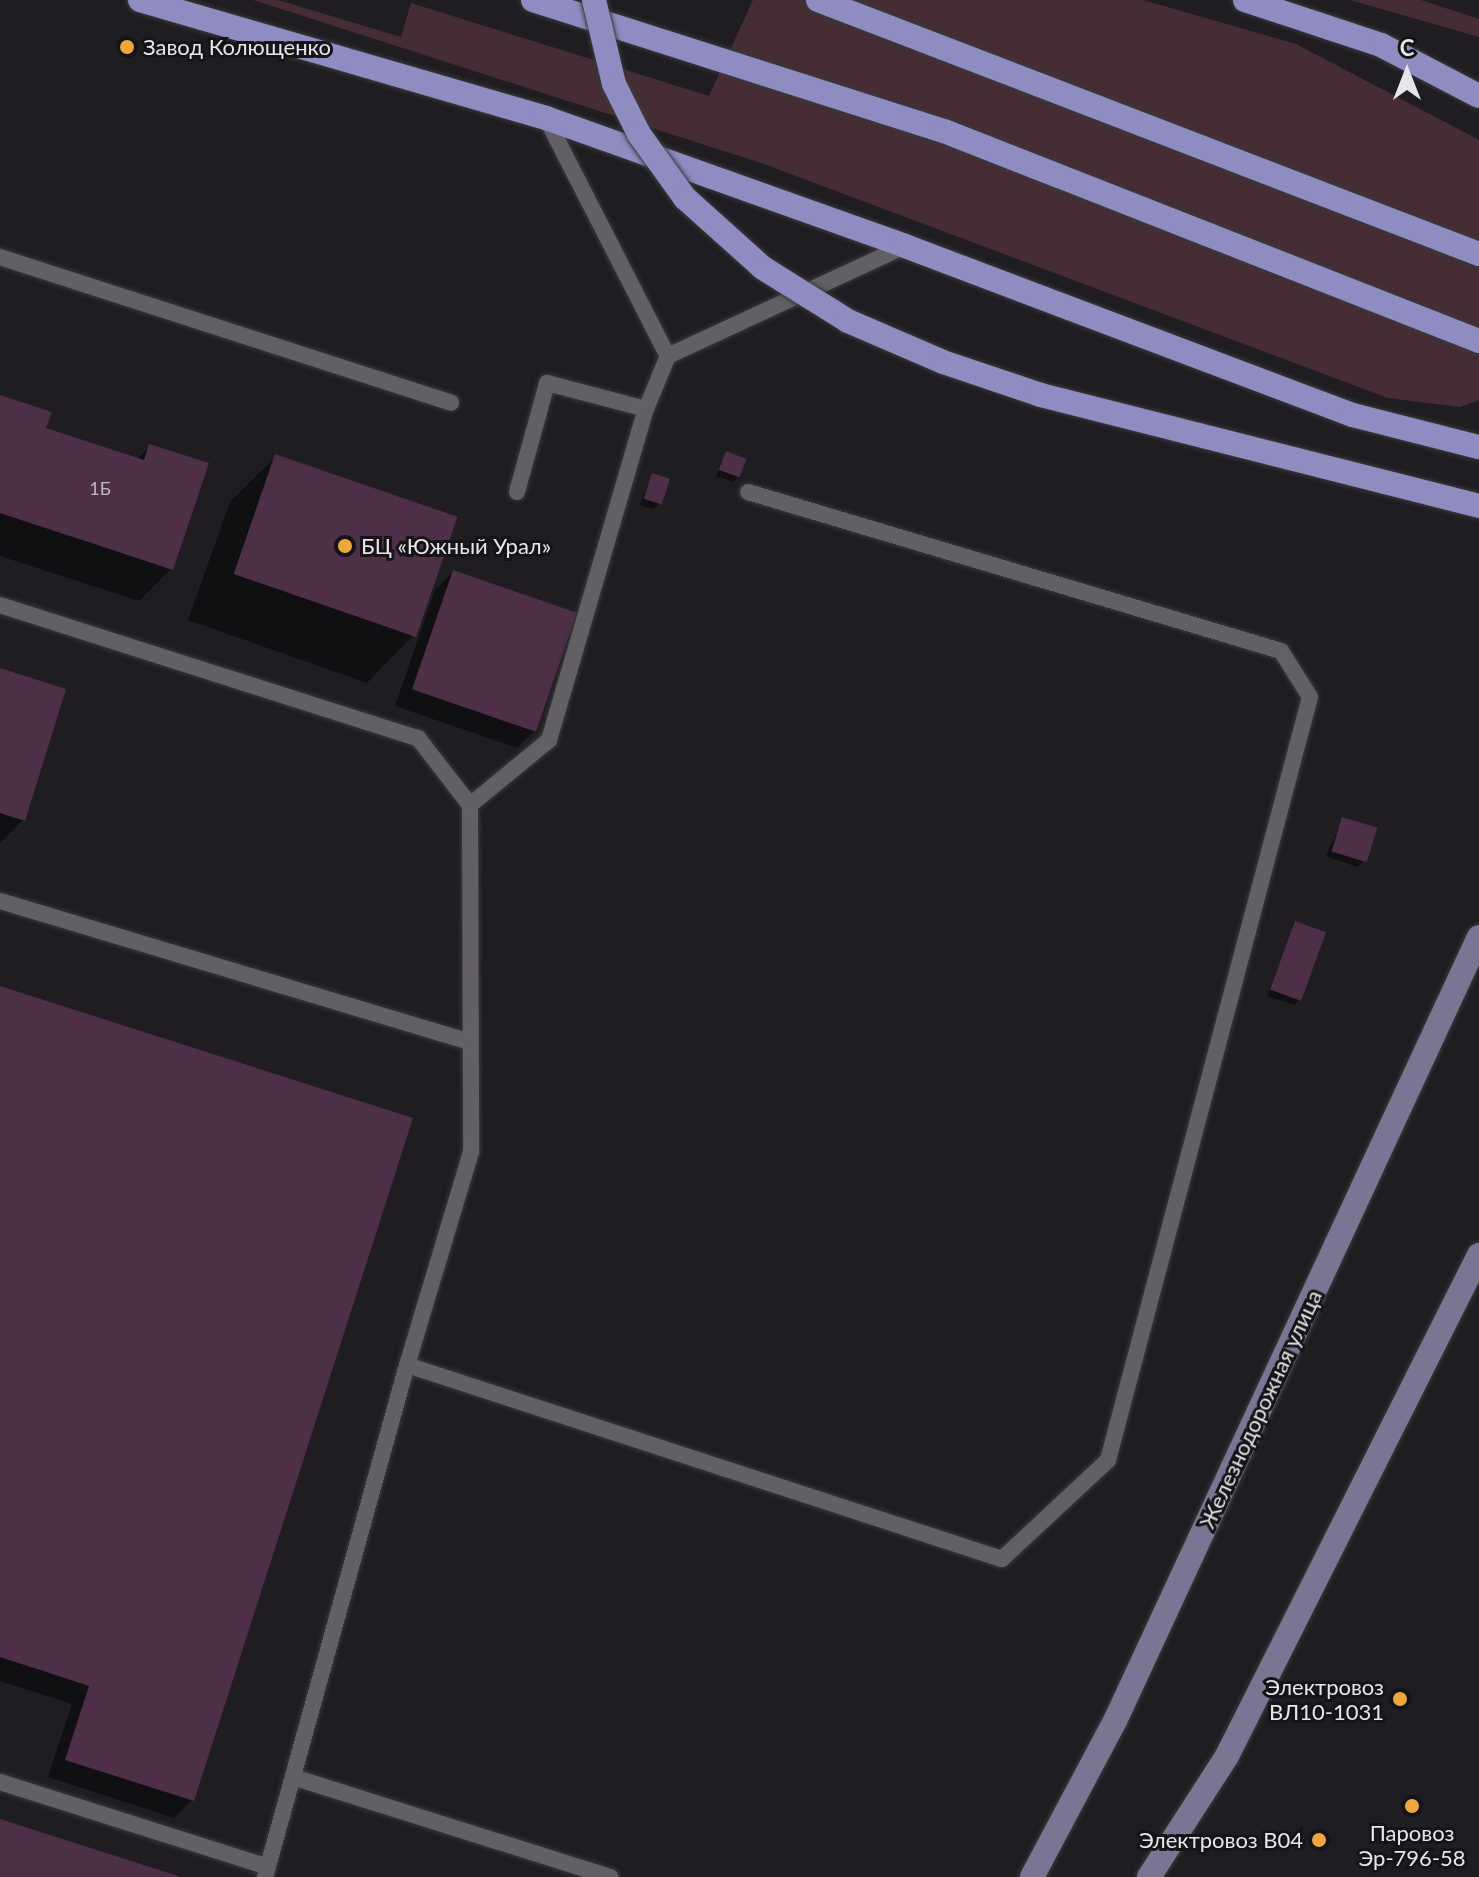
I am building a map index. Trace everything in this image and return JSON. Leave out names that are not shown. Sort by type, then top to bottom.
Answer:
[{"type":"main road","points":[[140,0],[546,118],[905,246],[1353,415],[1479,447]]},
{"type":"main road","points":[[533,0],[944,131],[1479,341]]},
{"type":"main road","points":[[594,0],[614,84],[660,166],[726,239],[825,307],[897,344],[1041,395],[1479,506]]},
{"type":"main road","points":[[818,0],[1232,156],[1479,254]]},
{"type":"main road","points":[[1245,0],[1381,45],[1479,96]]},
{"type":"main road","name":"Железнодорожная улица","points":[[1032,1877],[1115,1721],[1479,937]]},
{"type":"main road","points":[[1149,1877],[1227,1756],[1479,1255]]},
{"type":"lane","points":[[546,118],[668,356]]},
{"type":"lane","points":[[470,805],[549,740],[646,409],[668,356],[905,246]]},
{"type":"lane","points":[[0,257],[451,403]]},
{"type":"lane","points":[[517,492],[547,383],[646,409]]},
{"type":"lane","points":[[407,1365],[1002,1559],[1108,1460],[1310,697],[1281,651],[748,492]]},
{"type":"lane","points":[[0,605],[418,738],[470,805],[468,1041],[471,1152],[407,1365],[267,1872],[0,1782]]},
{"type":"lane","points":[[0,901],[468,1041]]},
{"type":"lane","points":[[293,1777],[611,1877]]},
{"type":"shaded area","points":[[253,0],[278,0],[401,37],[411,3],[709,96],[753,0],[1143,0],[1296,44],[1479,140],[1479,400],[1460,407],[1388,398],[761,163]]},
{"type":"shaded area","points":[[1350,0],[1421,0],[1479,19],[1479,37]]},
{"type":"building","points":[[0,395],[52,412],[46,428],[144,460],[149,444],[209,463],[173,570],[0,513]]},
{"type":"building","points":[[726,451],[747,459],[739,478],[719,470]]},
{"type":"building","name":"БЦ «Южный Урал»","points":[[275,454],[457,517],[416,637],[234,574]]},
{"type":"building","points":[[652,473],[670,479],[662,505],[644,499]]},
{"type":"building","points":[[453,570],[577,613],[536,732],[412,689]]},
{"type":"building","points":[[0,668],[66,689],[25,821],[0,813]]},
{"type":"building","points":[[1342,817],[1377,828],[1367,862],[1331,851]]},
{"type":"building","points":[[1295,921],[1326,932],[1301,1001],[1270,990]]},
{"type":"building","points":[[0,986],[413,1118],[194,1801],[65,1760],[89,1686],[0,1657]]},
{"type":"building","points":[[0,1819],[178,1876],[178,1877],[0,1877]]},
{"type":"place","name":"Завод Колющенко","points":[[127,47]]},
{"type":"place","name":"БЦ «Южный Урал»","points":[[345,546]]},
{"type":"place","name":"Электровоз ВЛ10-1031","points":[[1400,1699]]},
{"type":"place","name":"Паровоз Эр-796-58","points":[[1412,1806]]},
{"type":"place","name":"Электровоз В04","points":[[1319,1840]]}]
